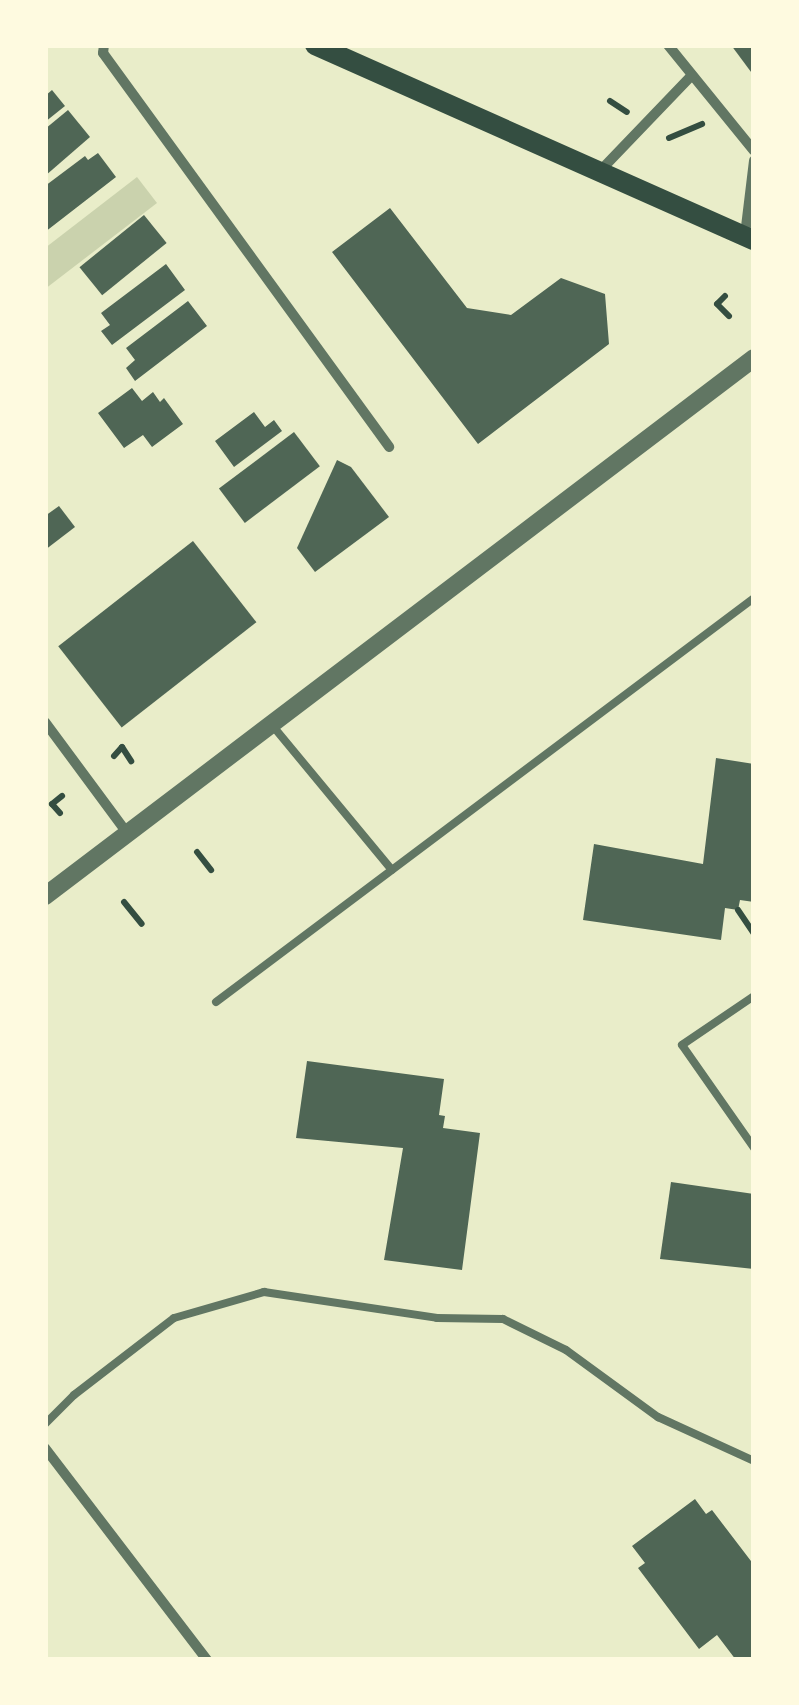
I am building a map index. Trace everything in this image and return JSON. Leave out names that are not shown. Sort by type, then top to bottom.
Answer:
[{"type":"main road","points":[[314,45],[750,238]]},
{"type":"street","points":[[104,45],[104,54],[389,446]]},
{"type":"street","points":[[668,45],[754,150]]},
{"type":"street","points":[[600,171],[692,76]]},
{"type":"street","points":[[750,238],[754,161]]},
{"type":"street","points":[[45,896],[754,358]]},
{"type":"street","points":[[45,722],[129,834]]},
{"type":"street","points":[[45,1448],[207,1660]]},
{"type":"lane","points":[[216,1002],[754,598]]},
{"type":"lane","points":[[272,726],[392,870]]},
{"type":"lane","points":[[754,996],[682,1045],[754,1148]]},
{"type":"lane","points":[[45,1424],[74,1395],[174,1318],[264,1292],[437,1318],[503,1319],[566,1350],[658,1417],[754,1462]]},
{"type":"path","points":[[610,102],[628,113]]},
{"type":"path","points":[[660,136],[666,139],[698,122],[712,129]]},
{"type":"path","points":[[725,296],[717,304],[729,316]]},
{"type":"path","points":[[114,756],[122,748],[131,761]]},
{"type":"path","points":[[60,813],[52,804],[62,796]]},
{"type":"path","points":[[197,852],[211,870]]},
{"type":"path","points":[[124,902],[142,924]]},
{"type":"path","points":[[738,910],[754,934]]},
{"type":"green space","points":[[137,177],[157,203],[45,289],[45,248]]},
{"type":"building","points":[[731,45],[754,45],[754,76]]},
{"type":"building","points":[[52,90],[65,106],[45,122],[45,96]]},
{"type":"building","points":[[68,110],[90,137],[45,176],[45,129]]},
{"type":"building","points":[[98,153],[116,177],[45,232],[45,186],[85,156],[88,160]]},
{"type":"building","points":[[390,208],[467,308],[511,315],[561,278],[605,294],[609,344],[478,444],[332,252]]},
{"type":"building","points":[[144,215],[167,243],[102,295],[79,267]]},
{"type":"building","points":[[166,264],[185,290],[112,345],[101,331],[110,325],[101,313]]},
{"type":"building","points":[[188,301],[207,326],[135,381],[126,368],[135,360],[126,348]]},
{"type":"building","points":[[132,388],[142,401],[153,392],[160,402],[164,398],[183,424],[152,447],[143,435],[124,448],[98,413]]},
{"type":"building","points":[[254,412],[265,427],[274,420],[282,431],[234,467],[215,441]]},
{"type":"building","points":[[294,432],[320,466],[245,523],[219,489]]},
{"type":"building","points":[[337,460],[351,467],[389,517],[315,572],[297,548]]},
{"type":"building","points":[[59,506],[75,527],[45,550],[45,516]]},
{"type":"building","points":[[193,541],[256,622],[122,727],[58,646]]},
{"type":"building","points":[[716,758],[754,764],[754,902],[740,900],[738,910],[725,908],[721,940],[583,920],[594,844],[703,864]]},
{"type":"building","points":[[307,1061],[444,1079],[439,1115],[445,1116],[443,1128],[480,1133],[462,1270],[384,1260],[403,1148],[296,1138]]},
{"type":"building","points":[[671,1182],[754,1194],[754,1269],[660,1259]]},
{"type":"building","points":[[695,1499],[706,1514],[712,1510],[754,1565],[754,1660],[736,1660],[717,1635],[699,1649],[638,1568],[645,1563],[632,1546]]}]
